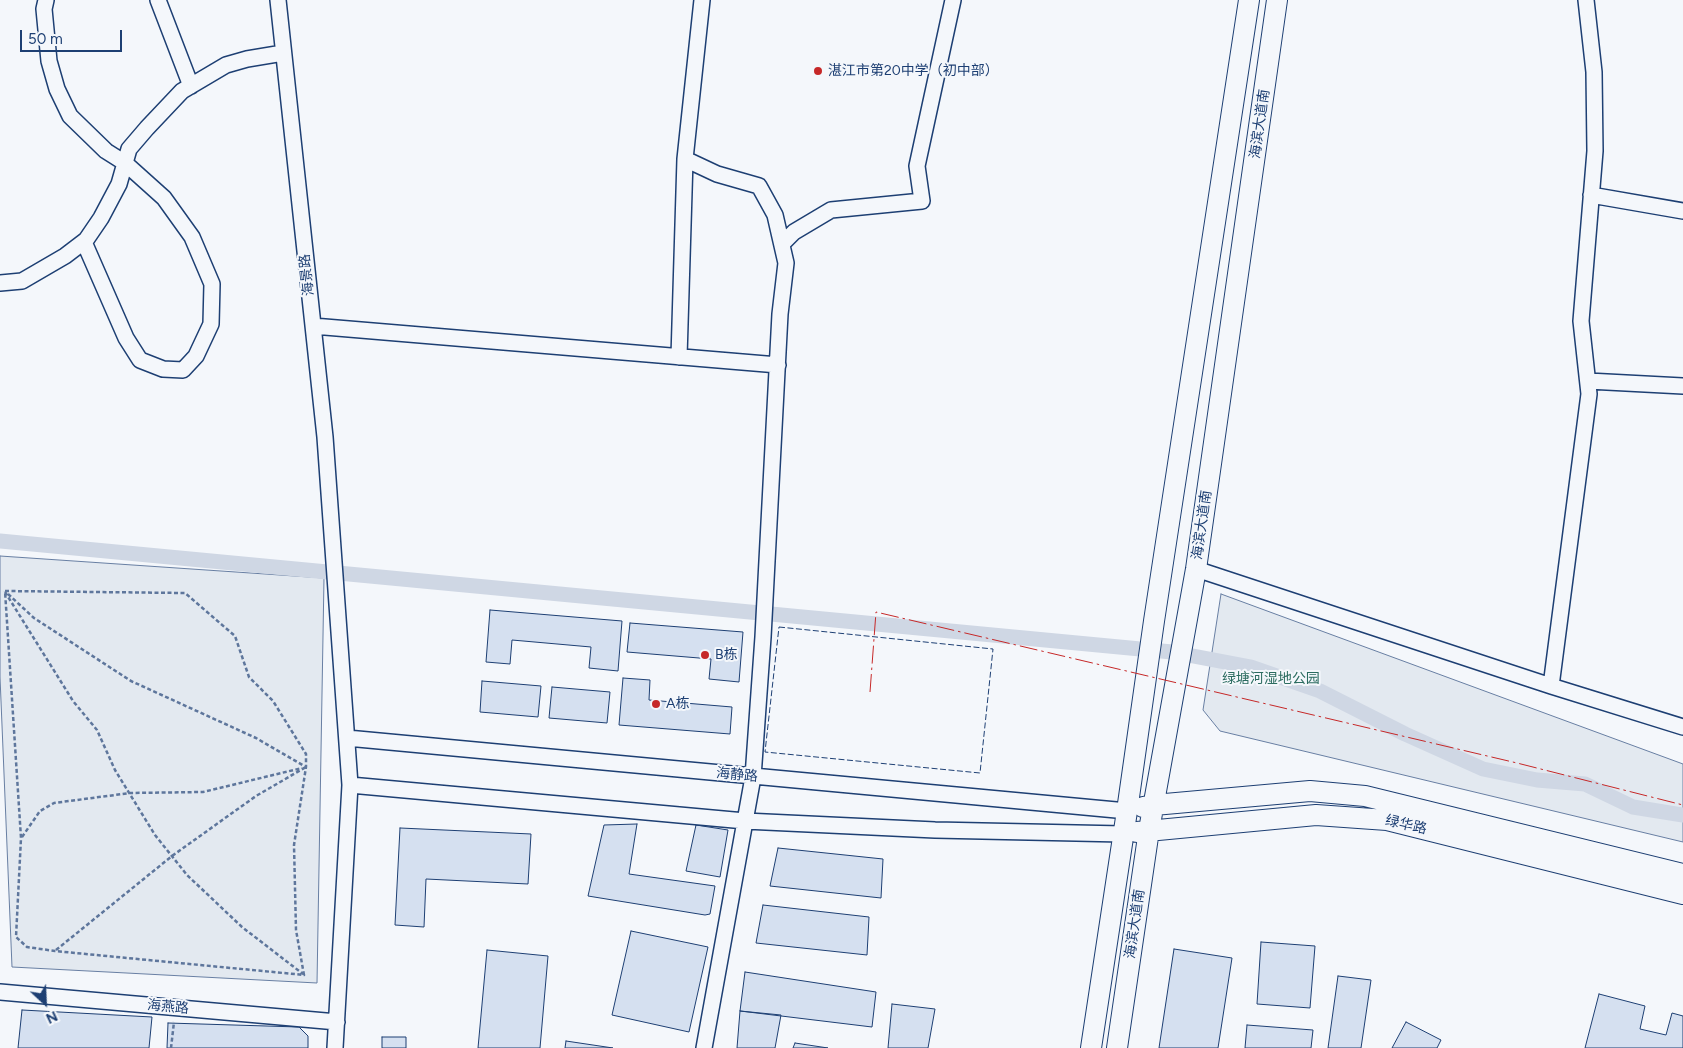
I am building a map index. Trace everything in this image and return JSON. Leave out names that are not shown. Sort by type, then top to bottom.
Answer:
[{"type":"main road","name":"海滨大道南","points":[[1091,1048],[1249,0]]},
{"type":"main road","name":"海滨大道南","points":[[1117,1048],[1149,830],[1196,569],[1277,0]]},
{"type":"main road","name":"绿华路","points":[[1127,811],[1154,804],[1310,791],[1365,796],[1683,874]]},
{"type":"main road","name":"绿华路","points":[[1123,834],[1316,815],[1387,820],[1683,894]]},
{"type":"street","points":[[46,0],[44,8],[49,60],[57,89],[70,116],[106,151],[125,164],[164,198],[192,237],[212,284],[211,324],[196,356],[183,370],[163,369],[140,360],[126,338],[84,242]]},
{"type":"street","points":[[158,0],[191,86]]},
{"type":"street","name":"海景路","points":[[278,0],[325,437],[350,785],[335,1048]]},
{"type":"street","points":[[679,357],[684,159],[702,0]]},
{"type":"street","points":[[782,244],[794,232],[831,210],[922,201],[917,166],[953,0]]},
{"type":"street","points":[[1551,686],[1589,394],[1581,322],[1595,151],[1594,72],[1586,0]]},
{"type":"street","points":[[0,283],[22,281],[65,256],[84,242],[105,210],[118,184],[130,149],[182,91],[226,65],[247,59],[283,53]]},
{"type":"street","points":[[684,159],[717,174],[759,186],[775,215],[786,262],[780,314],[754,777],[704,1048]]},
{"type":"street","points":[[1591,195],[1683,211]]},
{"type":"street","points":[[313,326],[778,365]]},
{"type":"street","points":[[1588,381],[1683,386]]},
{"type":"street","points":[[1196,569],[1551,686],[1683,727]]},
{"type":"street","name":"海静路","points":[[347,738],[1127,811]]},
{"type":"street","points":[[350,785],[745,821],[935,830],[1123,834]]},
{"type":"street","name":"海燕路","points":[[0,992],[337,1022]]},
{"type":"path","points":[[4,591],[34,618],[131,681],[256,738],[306,767]]},
{"type":"path","points":[[4,591],[185,593],[235,636],[249,677],[273,702],[306,754],[306,767],[294,845],[296,930],[304,975]]},
{"type":"path","points":[[4,591],[73,701],[97,730],[114,770],[155,835],[187,875],[242,927],[304,975]]},
{"type":"path","points":[[4,591],[21,838],[16,937],[27,947],[55,951],[304,975]]},
{"type":"path","points":[[21,838],[40,812],[54,804],[130,793],[203,792],[306,767]]},
{"type":"path","points":[[55,951],[172,856],[256,796],[306,767]]},
{"type":"path","points":[[171,1048],[176,1008]]},
{"type":"green space","points":[[0,556],[324,578],[317,983],[12,967],[0,677]]},
{"type":"green space","name":"绿塘河湿地公园","points":[[1221,594],[1683,764],[1683,842],[1220,731],[1203,710]]},
{"type":"building","points":[[490,610],[622,621],[618,671],[589,668],[591,647],[512,640],[510,664],[486,662]]},
{"type":"building","name":"B栋","points":[[630,623],[743,632],[739,682],[709,679],[711,659],[627,652]]},
{"type":"building","name":"A栋","points":[[623,678],[650,680],[649,700],[732,707],[730,734],[619,725]]},
{"type":"building","points":[[482,681],[541,686],[538,717],[480,712]]},
{"type":"building","points":[[552,687],[610,692],[607,723],[549,718]]},
{"type":"building","points":[[637,824],[629,874],[715,886],[710,914],[705,915],[588,896],[604,825]]},
{"type":"building","points":[[696,825],[728,830],[720,877],[686,871]]},
{"type":"building","points":[[400,828],[531,834],[528,884],[426,879],[424,927],[395,925]]},
{"type":"building","points":[[778,848],[883,859],[881,898],[770,886]]},
{"type":"building","points":[[763,905],[869,917],[867,955],[756,943]]},
{"type":"building","points":[[631,931],[708,947],[689,1032],[612,1015]]},
{"type":"building","points":[[1261,942],[1315,946],[1310,1008],[1257,1004]]},
{"type":"building","points":[[1174,949],[1232,958],[1218,1048],[1159,1048]]},
{"type":"building","points":[[487,950],[548,956],[540,1048],[478,1048]]},
{"type":"building","points":[[745,972],[876,992],[872,1027],[740,1011]]},
{"type":"building","points":[[1338,976],[1371,980],[1361,1048],[1328,1048]]},
{"type":"building","points":[[1599,994],[1645,1006],[1640,1029],[1666,1035],[1672,1013],[1683,1016],[1683,1048],[1585,1048]]},
{"type":"building","points":[[892,1004],[935,1009],[928,1048],[888,1048]]},
{"type":"building","points":[[22,1010],[152,1017],[149,1048],[18,1048]]},
{"type":"building","points":[[740,1011],[781,1015],[775,1048],[737,1048]]},
{"type":"building","points":[[1406,1022],[1441,1040],[1437,1048],[1392,1048]]},
{"type":"building","points":[[168,1023],[299,1027],[308,1036],[308,1048],[167,1048]]},
{"type":"building","points":[[1247,1025],[1313,1030],[1311,1048],[1245,1048]]},
{"type":"building","points":[[382,1037],[406,1037],[406,1048],[382,1048]]},
{"type":"building","points":[[566,1041],[613,1048],[565,1048]]},
{"type":"building","points":[[795,1043],[828,1048],[793,1048]]},
{"type":"waterway","points":[[0,541],[1172,652],[1251,667],[1320,691],[1405,734],[1483,769],[1537,780],[1585,784],[1633,807],[1683,815]]},
{"type":"fence","points":[[779,627],[993,649],[980,773],[765,752],[779,627]]},
{"type":"power","points":[[870,692],[876,612],[1517,763],[1683,805]]},
{"type":"place","name":"湛江市第20中学（初中部）","points":[[818,71]]},
{"type":"place","name":"B栋","points":[[705,655]]},
{"type":"place","name":"A栋","points":[[656,704]]}]
